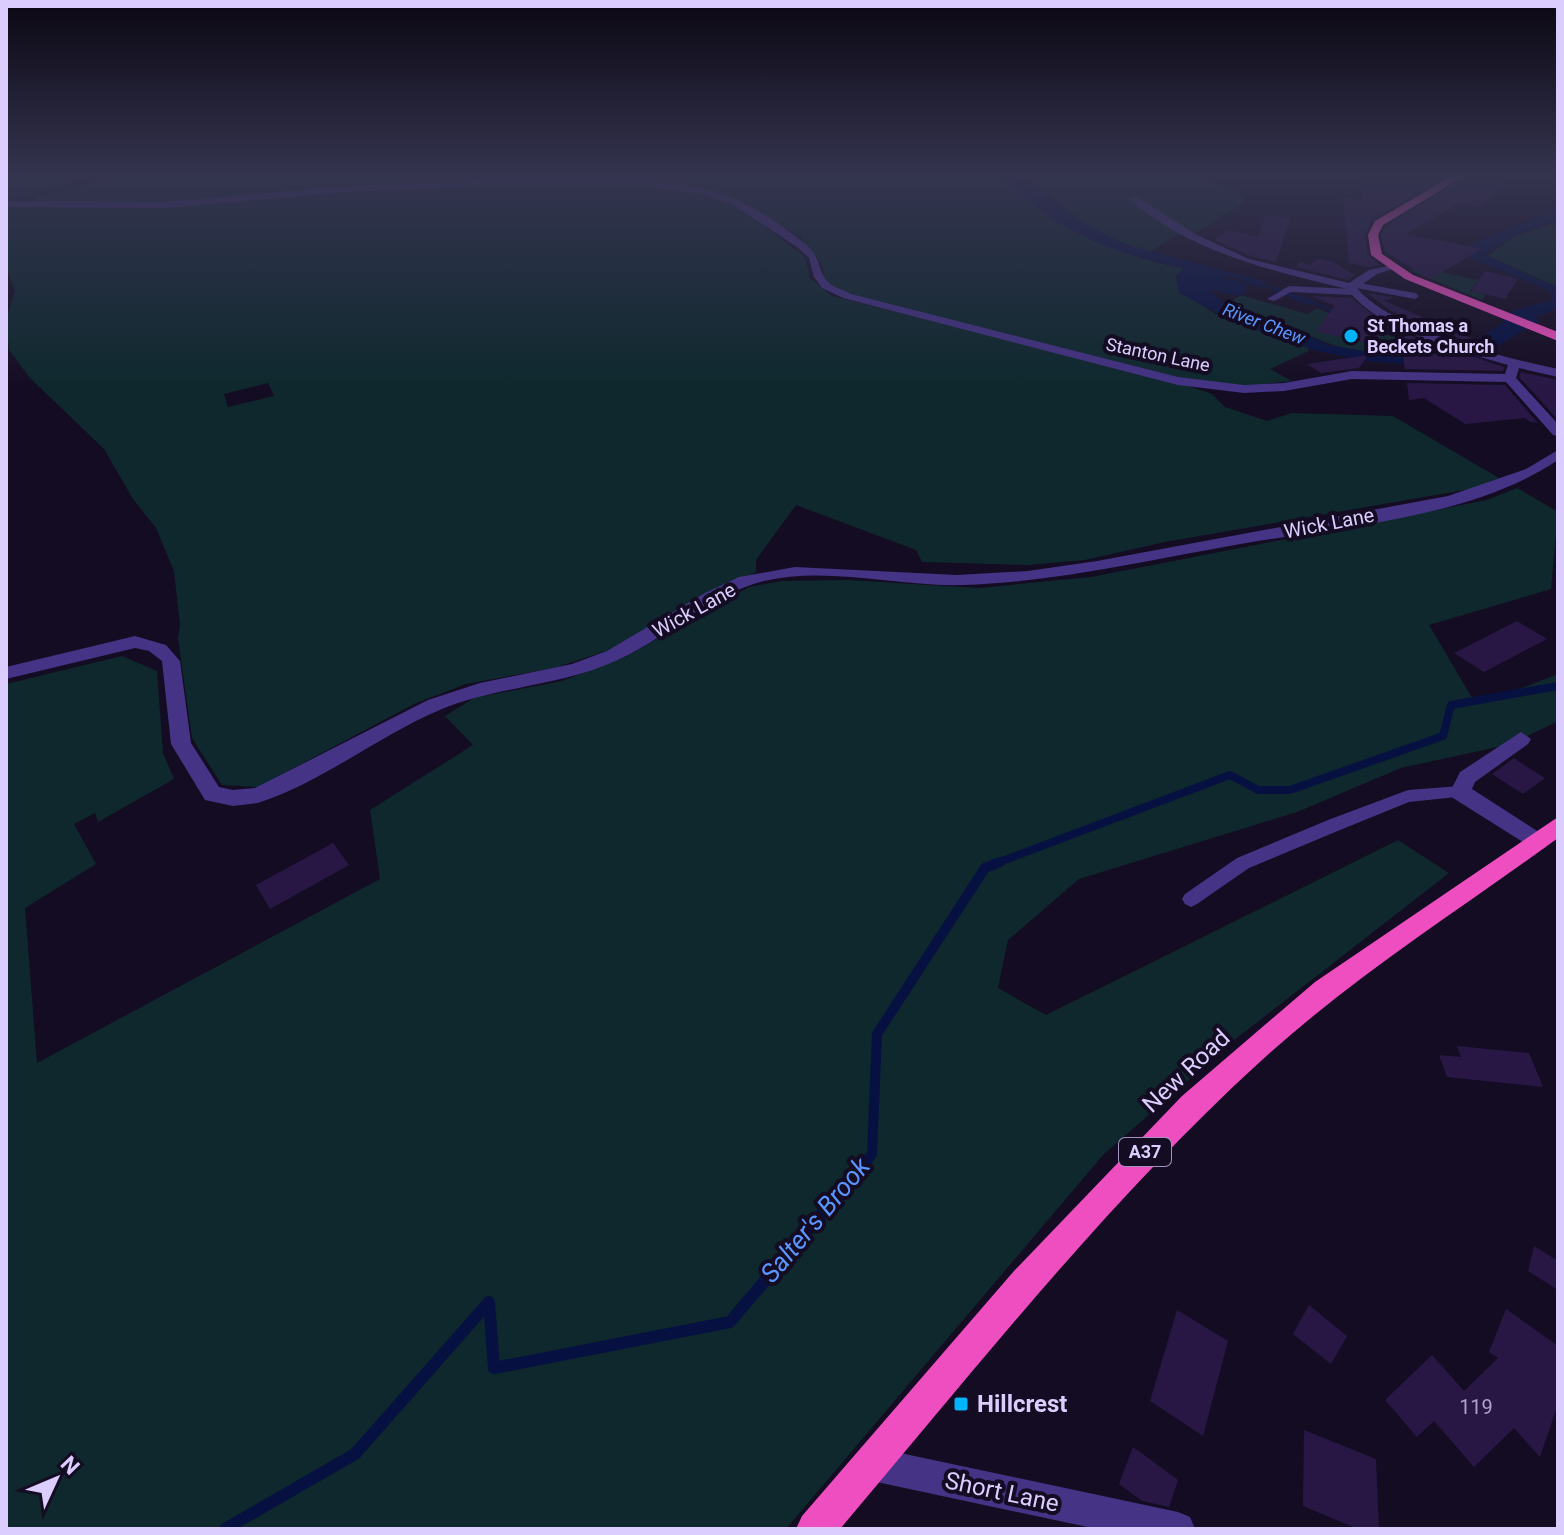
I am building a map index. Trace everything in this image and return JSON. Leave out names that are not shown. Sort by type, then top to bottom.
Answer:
[{"type":"highway","points":[[1373,247],[1379,259],[1389,267],[1558,337]]},
{"type":"highway","name":"New Road","points":[[815,1529],[1085,1215],[1194,1103],[1295,1014],[1401,935],[1547,834]]},
{"type":"street","name":"Stanton Lane","points":[[801,247],[808,251],[826,286],[886,306],[1178,381],[1244,389],[1284,387],[1352,375],[1512,371]]},
{"type":"street","points":[[1215,247],[1245,261],[1352,288],[1396,319],[1489,357],[1512,371],[1558,373]]},
{"type":"street","points":[[1352,288],[1366,275],[1389,267]]},
{"type":"street","points":[[1512,371],[1513,385],[1558,432]]},
{"type":"street","name":"Wick Lane","points":[[6,673],[135,642],[153,645],[165,651],[171,661],[181,744],[212,794],[233,798],[258,795],[414,714],[463,694],[562,675],[612,656],[745,581],[832,573],[956,580],[1090,570],[1148,556],[1479,493],[1543,467],[1558,454]]},
{"type":"street","points":[[1521,739],[1467,777],[1460,792],[1547,834]]},
{"type":"street","name":"Short Lane","points":[[872,1464],[1178,1529]]},
{"type":"lane","points":[[1271,299],[1289,289],[1352,288],[1415,296]]},
{"type":"lane","points":[[1191,899],[1243,863],[1349,819],[1408,796],[1460,792]]},
{"type":"green space","points":[[6,247],[791,247],[805,257],[810,278],[832,296],[1177,382],[1212,394],[1225,407],[1267,421],[1292,413],[1393,416],[1499,478],[1476,488],[1165,542],[1085,560],[1028,565],[922,562],[916,550],[796,505],[756,560],[756,572],[613,649],[554,668],[466,684],[414,704],[258,787],[222,785],[192,738],[178,638],[180,625],[174,571],[156,528],[133,499],[104,449],[30,378],[9,350],[6,319],[15,291],[6,267]],"holes":[[[268,383],[274,396],[228,407],[224,394]]]},
{"type":"green space","points":[[807,247],[1109,247],[1185,268],[1176,275],[1191,298],[1215,314],[1307,346],[1309,351],[1270,369],[1292,381],[1243,386],[1178,381],[848,295],[826,280],[815,255]]},
{"type":"green space","points":[[1134,247],[1159,247],[1150,252]]},
{"type":"green space","points":[[1500,247],[1558,247],[1558,287],[1488,256]]},
{"type":"green space","points":[[1427,269],[1478,280],[1470,291],[1486,295],[1482,300],[1409,270]]},
{"type":"green space","points":[[1241,295],[1307,314],[1317,308],[1363,328],[1432,348],[1414,353],[1378,355],[1342,348],[1289,325],[1262,320],[1228,303]]},
{"type":"green space","points":[[1517,488],[1558,512],[1551,589],[1429,625],[1471,696],[1483,703],[1558,674],[1558,721],[1511,744],[1401,768],[1297,812],[1079,879],[1008,940],[998,988],[1046,1015],[1398,840],[1449,873],[1233,1041],[1103,1155],[786,1529],[6,1529],[6,684],[122,656],[157,671],[163,753],[174,779],[98,822],[95,813],[74,824],[96,864],[25,908],[37,1063],[380,879],[370,810],[473,745],[445,716],[474,698],[562,681],[625,657],[749,587],[782,581],[847,580],[979,588],[1091,577],[1487,500]]},
{"type":"water","name":"River Chew","points":[[1109,247],[1134,247],[1266,282],[1260,284],[1276,288],[1257,287],[1228,275],[1224,278],[1245,283],[1245,292],[1238,296],[1207,289],[1228,306],[1249,317],[1292,328],[1328,345],[1406,358],[1423,344],[1342,319],[1296,292],[1367,326],[1450,348],[1478,339],[1502,323],[1512,311],[1552,300],[1553,295],[1546,289],[1473,259],[1468,253],[1472,247],[1497,247],[1484,255],[1558,288],[1558,308],[1536,317],[1539,321],[1477,359],[1418,365],[1366,361],[1317,351],[1238,324],[1179,293],[1176,276],[1184,268]]},
{"type":"building","points":[[1229,247],[1281,247],[1276,262]]},
{"type":"building","points":[[1348,247],[1367,247],[1368,255],[1380,265],[1368,267],[1349,263]]},
{"type":"building","points":[[1384,247],[1482,249],[1430,279],[1385,252]]},
{"type":"building","points":[[1318,259],[1333,262],[1355,275],[1348,280],[1296,267],[1300,262],[1310,265]]},
{"type":"building","points":[[1485,271],[1518,279],[1505,299],[1471,291]]},
{"type":"building","points":[[1367,293],[1395,298],[1383,300],[1504,353],[1423,326],[1396,314],[1396,310],[1394,313]]},
{"type":"building","points":[[1312,296],[1351,298],[1386,325],[1374,345],[1316,331],[1335,306]]},
{"type":"building","points":[[1399,332],[1504,367],[1503,371],[1405,369]]},
{"type":"building","points":[[1368,355],[1359,368],[1321,373],[1307,364]]},
{"type":"building","points":[[1521,372],[1558,380],[1558,420],[1519,377]]},
{"type":"building","points":[[1407,383],[1505,385],[1538,423],[1525,418],[1465,424],[1424,398],[1409,400]]},
{"type":"building","points":[[1517,621],[1547,639],[1484,672],[1454,653]]},
{"type":"building","points":[[1514,758],[1545,778],[1523,794],[1492,774]]},
{"type":"building","points":[[333,843],[349,865],[270,909],[256,885]]},
{"type":"building","points":[[1457,1046],[1529,1053],[1543,1087],[1447,1077],[1439,1055],[1461,1057]]},
{"type":"building","points":[[1534,1246],[1558,1261],[1558,1290],[1528,1271]]},
{"type":"building","points":[[1309,1305],[1347,1336],[1331,1364],[1293,1334]]},
{"type":"building","points":[[1506,1309],[1558,1346],[1558,1404],[1540,1457],[1514,1428],[1474,1467],[1434,1421],[1417,1437],[1385,1400],[1432,1355],[1464,1391],[1498,1358],[1489,1352]]},
{"type":"building","points":[[1177,1310],[1228,1341],[1203,1436],[1150,1401]]},
{"type":"building","points":[[1304,1430],[1376,1459],[1379,1529],[1358,1529],[1303,1506]]},
{"type":"building","points":[[1133,1447],[1178,1480],[1169,1507],[1142,1501],[1119,1484]]},
{"type":"waterway","name":"River Chew","points":[[1275,289],[1284,293]]},
{"type":"waterway","name":"River Chew","points":[[1284,293],[1311,303]]},
{"type":"waterway","name":"Salter's Brook","points":[[994,864],[1230,775],[1258,790],[1290,790],[1443,736],[1451,705],[1558,686]]},
{"type":"waterway","name":"Salter's Brook","points":[[866,1162],[872,1154],[877,1034],[985,868],[1000,862]]},
{"type":"waterway","name":"Salter's Brook","points":[[225,1529],[355,1454],[489,1302],[494,1368],[730,1322],[867,1160]]},
{"type":"place","name":"St Thomas a Beckets Church","points":[[1351,336]]},
{"type":"place","name":"Hillcrest","points":[[961,1404]]}]
